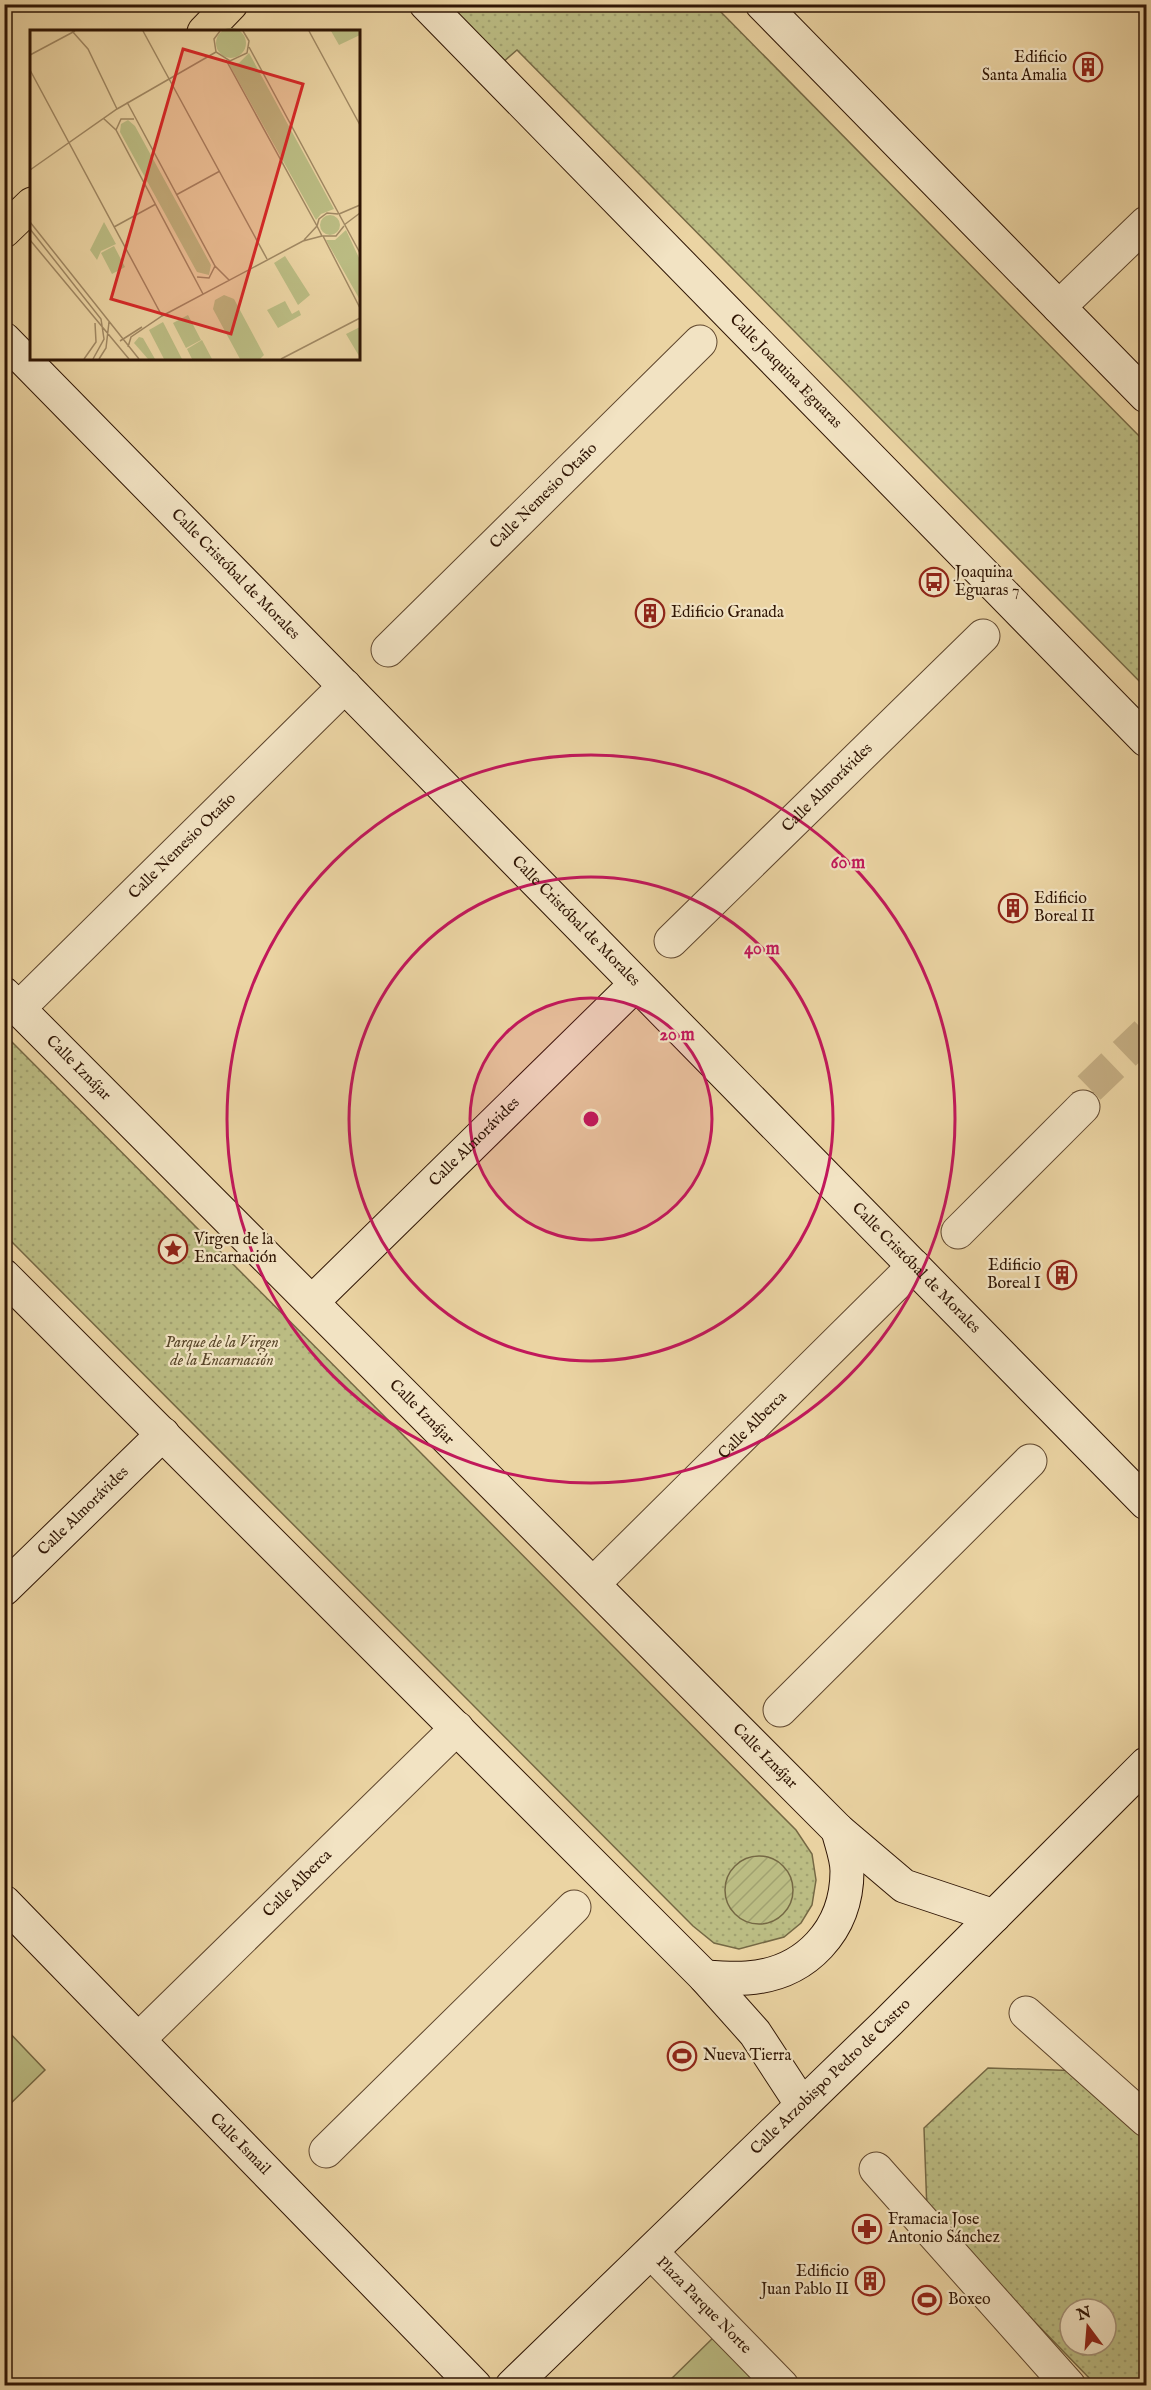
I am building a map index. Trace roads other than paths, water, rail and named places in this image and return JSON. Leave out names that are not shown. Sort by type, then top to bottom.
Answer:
[{"type":"main road","points":[[206,30],[231,4]]},
{"type":"main road","points":[[4,231],[30,206]]},
{"type":"street","name":"Calle Joaquina Eguaras","points":[[426,4],[1146,740]]},
{"type":"street","points":[[762,4],[1146,396]]},
{"type":"street","points":[[1059,307],[1146,223]]},
{"type":"street","name":"Calle Cristóbal de Morales","points":[[4,339],[1146,1503]]},
{"type":"street","name":"Calle Nemesio Otaño","points":[[388,651],[700,342]]},
{"type":"street","name":"Calle Almorávides","points":[[671,941],[984,636]]},
{"type":"street","name":"Calle Nemesio Otaño","points":[[12,1001],[345,686]]},
{"type":"street","name":"Calle Almorávides","points":[[312,1302],[636,984]]},
{"type":"street","name":"Calle Iznájar","points":[[12,1001],[838,1830],[904,1886],[994,1916]]},
{"type":"street","points":[[958,1232],[1092,1099]]},
{"type":"street","name":"Calle Alberca","points":[[592,1584],[914,1266]]},
{"type":"street","points":[[4,1276],[705,1977],[755,2033],[802,2105]]},
{"type":"street","name":"Calle Almorávides","points":[[4,1589],[163,1434]]},
{"type":"street","points":[[780,1710],[1030,1461]]},
{"type":"street","name":"Calle Alberca","points":[[138,2039],[457,1728]]},
{"type":"street","name":"Calle Arzobispo Pedro de Castro","points":[[513,2385],[802,2105],[1146,1764]]},
{"type":"street","points":[[705,1977],[760,1976],[783,1970],[815,1951],[832,1930],[843,1905],[847,1869],[838,1830]]},
{"type":"street","name":"Calle Ismail","points":[[4,1902],[475,2385]]},
{"type":"street","points":[[326,2151],[574,1907]]},
{"type":"street","points":[[1026,2013],[1146,2120]]},
{"type":"street","points":[[876,2169],[1069,2385]]},
{"type":"street","name":"Plaza Parque Norte","points":[[651,2252],[782,2385]]},
{"type":"tunnel","points":[[1089,1088],[1146,1033]]},
{"type":"place","name":"Edificio Santa Amalia","points":[[1088,67]]},
{"type":"place","name":"Joaquina Eguaras 7","points":[[934,582]]},
{"type":"place","name":"Edificio Granada","points":[[650,613]]},
{"type":"place","name":"Edificio Boreal II","points":[[1013,908]]},
{"type":"place","name":"Virgen de la Encarnación","points":[[173,1249]]},
{"type":"place","name":"Edificio Boreal I","points":[[1062,1275]]},
{"type":"place","name":"Nueva Tierra","points":[[682,2056]]},
{"type":"place","name":"Framacia Jose Antonio Sánchez","points":[[867,2229]]},
{"type":"place","name":"Edificio Juan Pablo II","points":[[870,2281]]},
{"type":"place","name":"Boxeo","points":[[927,2300]]},
{"type":"park label","name":"Parque de la Virgen de la Encarnación","points":[[222,1352]]}]
